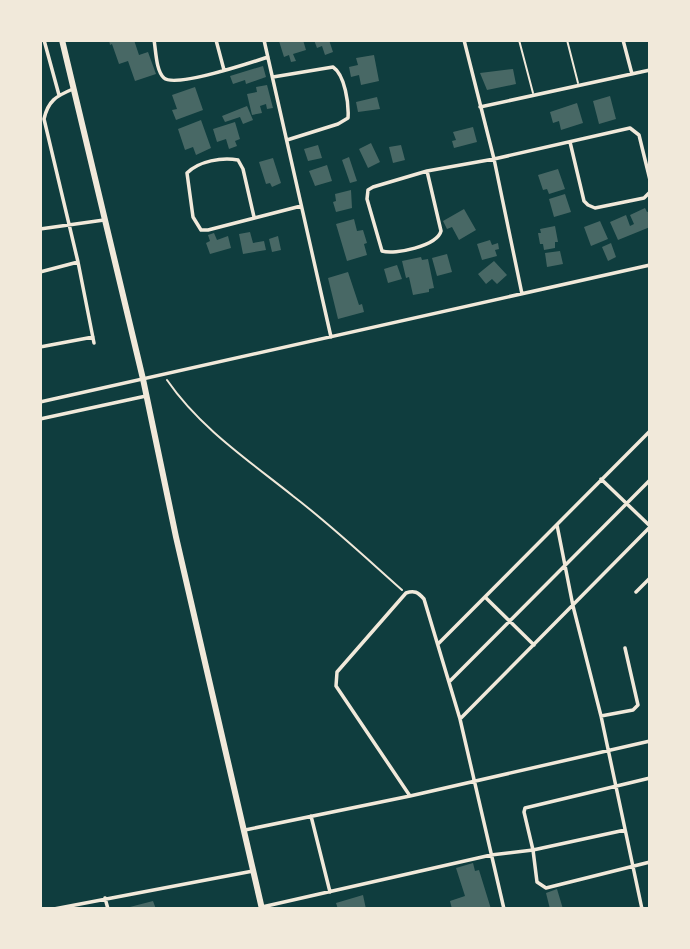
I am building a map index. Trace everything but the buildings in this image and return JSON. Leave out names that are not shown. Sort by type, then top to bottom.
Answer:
[{"type":"highway","points":[[62,40],[143,379],[176,537],[262,908]]},
{"type":"street","points":[[44,40],[59,95]]},
{"type":"street","points":[[155,40],[159,68],[164,78],[169,80],[202,76],[268,57]]},
{"type":"street","points":[[216,40],[224,70]]},
{"type":"street","points":[[264,40],[331,337]]},
{"type":"street","points":[[464,40],[494,159],[522,295]]},
{"type":"street","points":[[623,40],[632,74]]},
{"type":"street","points":[[273,77],[333,67],[338,71],[348,106],[348,118],[338,124],[287,140]]},
{"type":"street","points":[[481,107],[650,70]]},
{"type":"street","points":[[74,88],[53,98],[46,108],[44,120],[78,262],[94,343]]},
{"type":"street","points":[[427,171],[440,236],[435,241],[411,249],[386,253],[382,251],[367,199],[368,190],[427,171],[634,129],[639,135],[650,180]]},
{"type":"street","points":[[570,142],[584,201],[588,205],[595,208],[644,198],[650,192]]},
{"type":"street","points":[[254,217],[243,169],[238,160],[211,161],[190,169],[187,173],[193,217],[201,230],[301,206]]},
{"type":"street","points":[[40,229],[105,220]]},
{"type":"street","points":[[40,272],[78,262]]},
{"type":"street","points":[[40,402],[650,265]]},
{"type":"street","points":[[40,347],[93,337]]},
{"type":"street","points":[[40,419],[146,396]]},
{"type":"street","points":[[438,643],[650,431]]},
{"type":"street","points":[[460,719],[650,526],[601,479]]},
{"type":"street","points":[[449,681],[650,480]]},
{"type":"street","points":[[556,525],[601,716],[642,909]]},
{"type":"street","points":[[636,592],[650,578]]},
{"type":"street","points":[[410,796],[336,686],[337,673],[405,593],[412,591],[424,599],[460,719],[504,909]]},
{"type":"street","points":[[485,597],[534,645]]},
{"type":"street","points":[[601,716],[633,710],[638,705],[625,648]]},
{"type":"street","points":[[244,830],[410,796],[650,741]]},
{"type":"street","points":[[650,778],[525,808],[537,882],[546,888],[650,862]]},
{"type":"street","points":[[311,816],[330,892]]},
{"type":"street","points":[[262,908],[491,855],[533,850],[625,830]]},
{"type":"street","points":[[54,909],[253,871]]},
{"type":"street","points":[[105,898],[108,909]]},
{"type":"lane","points":[[519,40],[533,96]]},
{"type":"lane","points":[[567,40],[578,85]]},
{"type":"path","points":[[164,375],[177,394],[219,437],[344,539],[405,593]]}]
